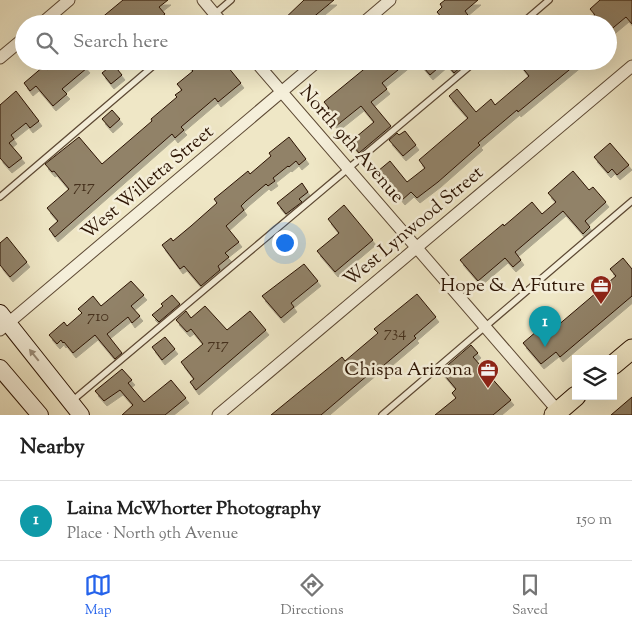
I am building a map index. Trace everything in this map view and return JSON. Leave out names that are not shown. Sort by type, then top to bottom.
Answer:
[{"type":"main road","points":[[3,322],[72,401],[81,415]]},
{"type":"main road","points":[[617,362],[632,349]]},
{"type":"main road","points":[[0,368],[40,415]]},
{"type":"main road","points":[[556,413],[572,399]]},
{"type":"street","points":[[52,15],[69,0]]},
{"type":"street","points":[[202,0],[214,14]]},
{"type":"street","points":[[372,15],[390,0]]},
{"type":"street","points":[[0,58],[15,46]]},
{"type":"street","name":"West Lynwood Street","points":[[218,415],[632,66]]},
{"type":"street","name":"North 9th Avenue","points":[[263,70],[485,327],[556,413]]},
{"type":"street","name":"West Willetta Street","points":[[3,322],[308,70]]},
{"type":"lane","points":[[214,14],[231,0]]},
{"type":"lane","points":[[530,15],[548,0]]},
{"type":"lane","points":[[0,196],[148,70]]},
{"type":"lane","points":[[72,401],[465,70]]},
{"type":"lane","points":[[382,415],[632,201]]},
{"type":"building","points":[[123,0],[168,0],[159,7],[165,14],[164,15],[105,15]]},
{"type":"building","points":[[304,0],[334,0],[316,15],[288,15]]},
{"type":"building","points":[[445,0],[478,0],[465,11],[468,15],[440,15],[437,12],[442,7],[440,4]]},
{"type":"building","points":[[600,0],[632,0],[632,24],[626,17],[617,24],[617,15],[595,15],[590,9]]},
{"type":"building","points":[[39,70],[85,70],[62,89],[67,94],[53,106],[36,86],[30,91],[24,83]]},
{"type":"building","points":[[106,70],[118,70],[122,75],[111,84],[102,73]]},
{"type":"building","points":[[230,70],[241,83],[218,102],[215,98],[181,127],[184,130],[175,138],[172,134],[55,237],[49,229],[58,221],[47,208],[69,189],[54,171],[52,172],[45,164],[79,137],[102,164],[177,97],[175,95],[182,90],[177,84],[193,71]]},
{"type":"building","points":[[363,70],[398,70],[382,83],[387,89],[371,102],[391,126],[359,153],[350,142],[374,122],[361,106],[336,126],[324,112],[329,108],[324,102]]},
{"type":"building","points":[[426,70],[436,70],[430,75]]},
{"type":"building","points":[[524,70],[569,70],[518,112],[517,110],[478,143],[480,145],[438,182],[417,198],[411,192],[402,200],[378,171],[390,161],[407,182],[425,168],[419,160],[468,118],[449,96],[457,89],[476,112],[491,99],[495,105],[529,76]]},
{"type":"building","points":[[16,91],[39,121],[30,128],[26,123],[11,135],[14,139],[9,143],[22,158],[9,168],[0,158],[0,105]]},
{"type":"building","points":[[112,110],[120,119],[110,128],[102,119]]},
{"type":"building","points":[[405,131],[416,145],[403,156],[389,140],[397,133],[399,135]]},
{"type":"building","points":[[289,137],[306,159],[299,165],[296,161],[288,166],[273,178],[275,181],[268,186],[266,184],[241,206],[244,210],[226,226],[239,242],[225,253],[229,257],[218,266],[220,270],[201,286],[184,266],[180,269],[162,245],[171,238],[173,241],[191,226],[217,203],[214,199],[248,171],[250,174],[271,156],[269,153]]},
{"type":"building","points":[[610,143],[629,165],[617,175],[612,169],[608,173],[594,157]]},
{"type":"building","points":[[573,171],[589,190],[593,187],[606,202],[585,221],[590,227],[583,234],[563,211],[515,252],[521,260],[513,267],[505,258],[478,281],[460,260],[532,202],[542,214],[556,202],[548,193]]},
{"type":"building","points":[[302,183],[308,192],[299,199],[302,202],[286,214],[277,203]]},
{"type":"building","points":[[344,205],[373,240],[335,272],[317,251],[339,233],[328,219]]},
{"type":"building","points":[[7,237],[27,262],[10,277],[0,265],[0,243]]},
{"type":"building","points":[[623,258],[632,269],[632,296],[560,357],[556,352],[541,364],[523,343],[544,325],[550,332],[616,276],[610,269]]},
{"type":"building","points":[[304,264],[318,281],[291,303],[294,307],[281,318],[262,296]]},
{"type":"building","points":[[131,281],[144,295],[131,306],[140,316],[132,323],[128,317],[107,334],[122,353],[115,359],[95,335],[73,353],[64,342],[61,340],[57,344],[49,335],[64,322],[67,326],[82,313],[78,309],[93,296],[101,306]]},
{"type":"building","points":[[417,294],[436,317],[414,336],[416,338],[377,371],[375,369],[321,415],[271,415],[342,357],[345,361],[378,333],[374,329]]},
{"type":"building","points":[[172,295],[180,304],[159,322],[152,315]]},
{"type":"building","points":[[205,306],[227,330],[250,311],[266,330],[196,390],[190,382],[194,379],[181,362],[203,344],[191,329],[187,332],[176,320],[186,311],[191,318]]},
{"type":"building","points":[[165,337],[175,349],[162,360],[152,347]]},
{"type":"building","name":"Chispa Arizona","points":[[471,345],[478,353],[473,357],[511,400],[493,415],[435,415],[456,398],[452,393],[456,389],[441,371]]},
{"type":"building","points":[[122,369],[132,380],[128,383],[144,402],[171,380],[186,398],[165,415],[122,415],[133,405],[120,390],[104,401],[95,391]]},
{"type":"building","points":[[632,397],[632,415],[611,415]]},
{"type":"place","name":"Hope & A Future","points":[[601,305]]},
{"type":"place","name":"Laina McWhorter Photography","points":[[545,347]]},
{"type":"place","name":"Chispa Arizona","points":[[488,389]]}]
